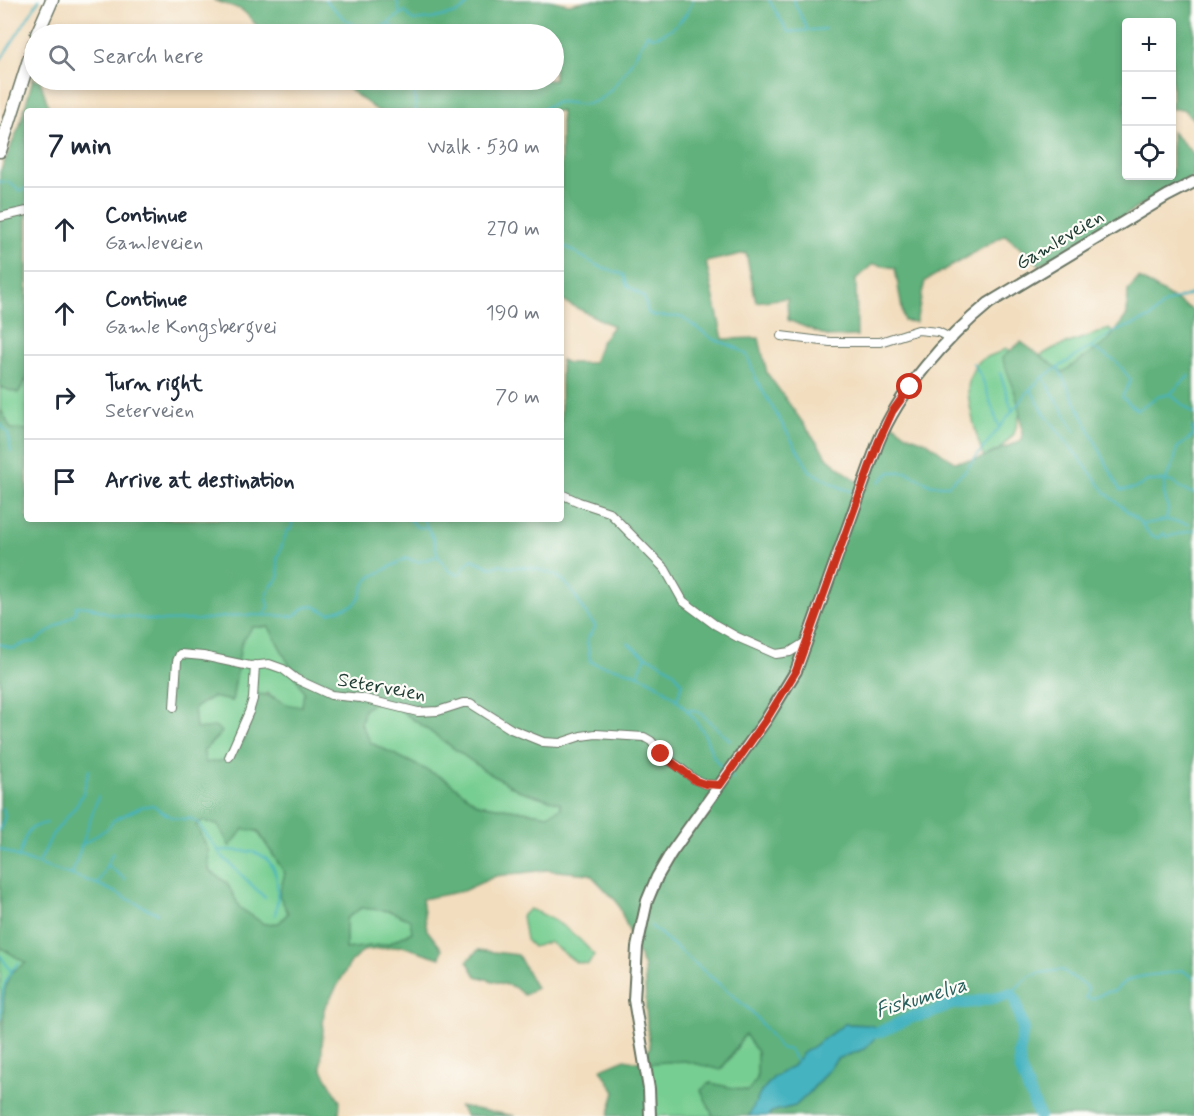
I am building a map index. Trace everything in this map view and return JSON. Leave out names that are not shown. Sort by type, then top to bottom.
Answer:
[{"type":"main road","points":[[41,24],[52,0]]},
{"type":"main road","points":[[0,151],[24,75]]},
{"type":"main road","name":"Gamleveien","points":[[650,1116],[649,1089],[634,1000],[640,926],[650,892],[663,866],[786,689],[796,671],[883,430],[904,395],[952,339],[995,298],[1194,182]]},
{"type":"street","points":[[0,217],[24,212]]},
{"type":"street","points":[[781,336],[830,342],[880,342],[918,330],[938,332],[952,339]]},
{"type":"street","points":[[564,495],[609,512],[665,569],[683,601],[714,624],[736,637],[776,654],[790,652],[806,642]]},
{"type":"street","name":"Seterveien","points":[[174,707],[177,661],[180,654],[241,664],[269,664],[331,695],[361,698],[418,712],[438,711],[470,703],[511,729],[543,742],[560,743],[596,734],[644,737],[651,741],[664,757],[694,779],[705,784],[720,785]]},
{"type":"street","points":[[229,757],[249,712],[255,665]]},
{"type":"green space","points":[[214,0],[548,0],[569,4],[590,0],[1194,0],[1194,120],[1183,109],[1176,109],[1176,18],[1122,18],[1122,180],[1176,180],[1176,136],[1194,154],[1194,177],[1169,189],[1040,265],[1005,235],[925,281],[916,322],[904,321],[895,268],[873,264],[856,279],[857,336],[829,337],[788,320],[787,298],[756,302],[746,253],[706,262],[723,339],[759,338],[767,373],[828,458],[866,489],[892,423],[908,435],[927,442],[954,462],[979,459],[1022,440],[1019,408],[1002,358],[1021,342],[1063,372],[1107,342],[1127,315],[1128,290],[1139,278],[1194,311],[1194,1116],[768,1116],[771,1112],[795,1106],[837,1059],[864,1049],[870,1025],[845,1024],[802,1054],[793,1066],[774,1077],[761,1092],[749,1116],[713,1116],[701,1090],[710,1083],[748,1091],[757,1079],[757,1052],[745,1034],[721,1070],[685,1061],[651,1063],[648,1088],[652,1116],[608,1116],[615,1092],[601,1069],[625,1059],[639,1062],[650,1048],[644,968],[617,902],[590,874],[546,870],[496,876],[463,891],[422,899],[427,930],[442,949],[440,958],[402,946],[363,951],[351,962],[324,1009],[321,1068],[340,1101],[339,1116],[0,1116],[0,1056],[3,1042],[4,993],[10,973],[26,963],[0,947],[0,408],[11,429],[24,430],[24,522],[564,522],[564,361],[593,363],[601,342],[613,326],[564,302],[564,108],[374,108],[350,90],[564,90],[564,24],[255,24],[243,11]],"holes":[[[252,627],[269,627],[304,692],[302,706],[255,694],[244,740],[226,760],[206,763],[203,751],[222,732],[216,727],[196,729],[194,708],[212,697],[232,701],[241,644]],[[378,699],[393,705],[487,772],[518,790],[560,803],[561,808],[548,815],[478,804],[445,779],[371,743],[361,724],[364,710]],[[204,821],[218,825],[230,847],[243,829],[258,831],[285,873],[279,895],[288,913],[279,923],[264,924],[240,908],[227,883],[209,870],[208,850],[196,824]],[[361,908],[390,911],[410,920],[412,932],[388,944],[346,949],[346,919]]]},
{"type":"green space","points":[[30,90],[43,90],[49,108],[25,108]]},
{"type":"green space","points":[[24,111],[24,383],[18,393],[0,387],[0,172]]},
{"type":"green space","points":[[1109,329],[1116,336],[1020,413],[1014,434],[1000,449],[984,457],[974,423],[968,389],[971,374],[978,362],[1006,348],[1029,362],[1054,348]]},
{"type":"green space","points":[[24,383],[24,430],[11,429],[0,408],[0,387],[18,393]]},
{"type":"green space","points":[[252,627],[269,627],[304,692],[302,706],[289,707],[267,693],[252,702],[244,740],[226,760],[206,763],[203,751],[219,736],[216,727],[196,729],[194,708],[212,697],[232,701],[241,644]]},
{"type":"green space","points":[[378,699],[393,705],[487,772],[518,790],[560,803],[561,808],[548,815],[478,804],[445,779],[371,743],[361,724],[364,710]]},
{"type":"green space","points":[[204,821],[257,831],[285,873],[288,913],[279,923],[264,924],[240,908],[227,883],[209,870],[208,850],[196,824]]},
{"type":"green space","points":[[361,908],[390,911],[411,920],[412,932],[388,944],[346,949],[346,919]]},
{"type":"green space","points":[[529,909],[556,922],[581,940],[594,955],[588,964],[576,962],[549,942],[533,947],[526,940],[522,916]]},
{"type":"green space","points":[[0,947],[27,963],[2,1019],[3,1042],[0,1056]]},
{"type":"green space","points":[[478,950],[518,955],[536,988],[524,995],[514,987],[476,976],[467,961]]},
{"type":"green space","points":[[745,1034],[757,1051],[757,1079],[748,1092],[710,1083],[710,1108],[713,1116],[652,1116],[648,1088],[651,1062],[685,1061],[721,1069]]},
{"type":"green space","points":[[459,1106],[515,1116],[466,1116]]},
{"type":"water","points":[[845,1024],[870,1025],[882,1031],[864,1049],[837,1059],[795,1106],[771,1112],[768,1116],[749,1116],[761,1092],[774,1077],[793,1066],[802,1054]]},
{"type":"waterway","points":[[0,61],[39,0]]},
{"type":"waterway","points":[[325,0],[353,24]]},
{"type":"waterway","points":[[386,24],[400,15],[397,0]]},
{"type":"waterway","points":[[400,15],[405,11],[413,21],[431,19],[457,13],[472,0]]},
{"type":"waterway","points":[[545,108],[559,102],[586,104],[605,95],[622,76],[647,34],[653,37],[672,28],[683,18],[693,0]]},
{"type":"waterway","points":[[769,0],[788,32],[825,29]]},
{"type":"waterway","points":[[793,0],[807,28]]},
{"type":"waterway","points":[[414,90],[416,108]]},
{"type":"waterway","points":[[0,182],[9,182],[20,191],[24,189]]},
{"type":"waterway","points":[[564,246],[596,265],[624,275],[627,285],[644,297],[648,313],[655,316],[681,317],[713,339],[737,348],[747,355],[757,381],[810,471],[842,488],[858,493]]},
{"type":"waterway","points":[[879,482],[890,472],[907,472],[932,485],[948,485],[965,471],[1030,389],[1043,377],[1114,332],[1150,318],[1165,303],[1194,293]]},
{"type":"waterway","points":[[1093,348],[1117,362],[1131,380],[1122,397],[1137,410],[1157,397],[1170,394],[1189,376]]},
{"type":"waterway","points":[[973,363],[982,378],[999,427]]},
{"type":"waterway","points":[[1058,368],[1120,490],[1134,488],[1147,481],[1163,481],[1172,482],[1187,492],[1194,493]]},
{"type":"waterway","points":[[1000,373],[1012,410]]},
{"type":"waterway","points":[[1043,377],[1075,431]]},
{"type":"waterway","points":[[1030,389],[1045,414],[1107,494],[1140,522],[1150,535],[1159,538],[1164,533],[1166,537],[1194,530]]},
{"type":"waterway","points":[[1171,395],[1194,414]]},
{"type":"waterway","points":[[0,423],[8,434],[11,452]]},
{"type":"waterway","points":[[1144,524],[1166,520],[1168,509],[1164,493],[1165,481],[1174,463],[1177,448],[1193,436],[1192,427]]},
{"type":"waterway","points":[[1166,520],[1189,524]]},
{"type":"waterway","points":[[264,614],[269,607],[266,598],[270,588],[279,577],[277,559],[292,522]]},
{"type":"waterway","points":[[413,522],[417,527],[427,528]]},
{"type":"waterway","points":[[425,522],[434,540],[438,556],[448,570],[457,575],[472,559],[492,568],[501,564],[510,567],[527,567],[562,579],[595,625],[587,639],[590,661],[636,674],[664,690],[696,721],[716,760],[724,769]]},
{"type":"waterway","points":[[0,644],[13,649],[25,643],[34,642],[73,615],[76,612],[76,606],[90,607],[110,614],[160,621],[199,620],[241,615],[294,616],[306,607],[313,606],[329,613],[354,605],[365,583],[371,577],[407,558],[417,562],[438,556]]},
{"type":"waterway","points":[[628,643],[675,674],[682,683],[677,700]]},
{"type":"waterway","points":[[638,674],[646,656]]},
{"type":"waterway","points":[[687,710],[699,712],[730,740]]},
{"type":"waterway","points":[[39,863],[52,835],[77,805],[89,770]]},
{"type":"waterway","points":[[72,874],[98,797]]},
{"type":"waterway","points":[[80,846],[108,828],[114,820],[141,807],[153,805],[170,816],[180,819],[190,818],[198,823],[222,856],[265,898]]},
{"type":"waterway","points":[[0,830],[5,816],[3,808]]},
{"type":"waterway","points":[[18,858],[26,834],[33,828],[47,823]]},
{"type":"waterway","points":[[0,849],[36,864],[97,884],[157,913]]},
{"type":"waterway","points":[[218,850],[244,851],[264,857],[274,871],[277,880],[275,916]]},
{"type":"waterway","points":[[98,884],[113,852]]},
{"type":"waterway","points":[[107,865],[125,879]]},
{"type":"waterway","points":[[651,926],[752,1012],[780,1048],[789,1050],[798,1063]]},
{"type":"waterway","points":[[0,955],[10,970]]},
{"type":"waterway","points":[[0,1020],[5,982],[19,963]]},
{"type":"waterway","points":[[1011,994],[1028,977],[1062,970],[1086,986],[1088,988],[1086,998],[1092,999],[1106,992],[1115,991],[1122,984],[1137,977],[1182,970],[1194,978]]},
{"type":"waterway","name":"Fiskumelva","points":[[866,1035],[952,1004],[1011,994],[1015,999],[1023,1029],[1019,1054],[1020,1068],[1039,1116]]},
{"type":"route","points":[[661,754],[696,781],[720,785],[766,720],[796,671],[883,430],[892,412],[910,387]]}]
